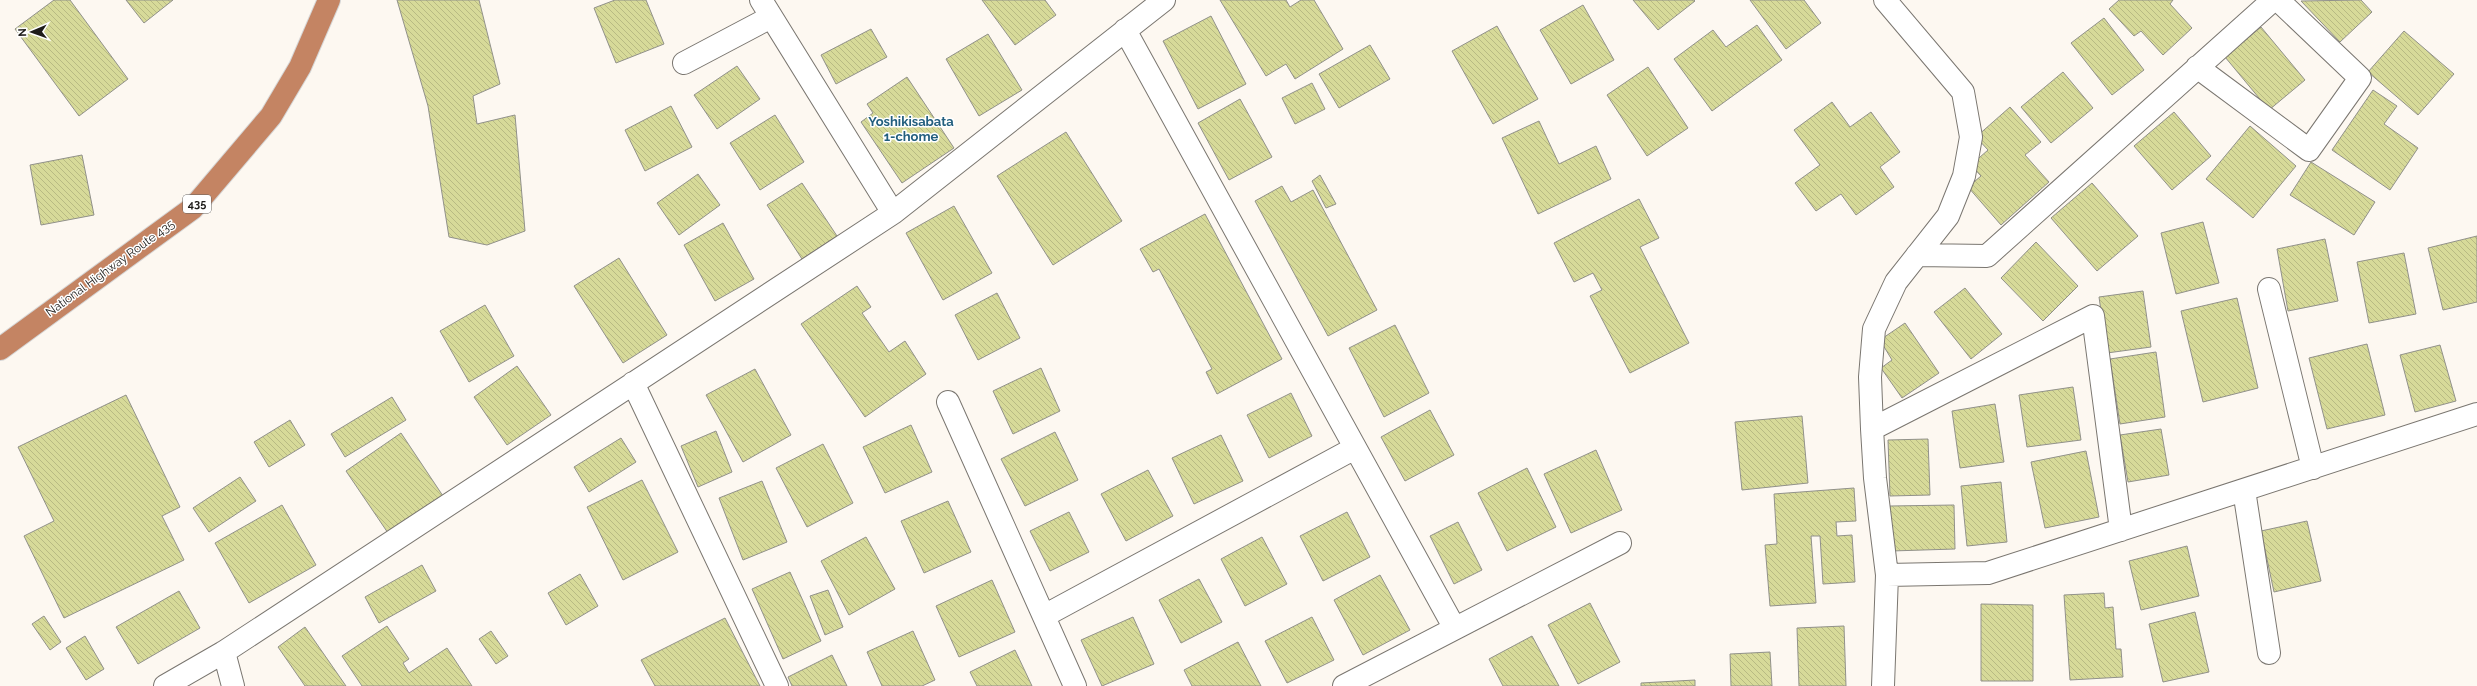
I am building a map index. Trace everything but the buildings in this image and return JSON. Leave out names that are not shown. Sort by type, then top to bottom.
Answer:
[{"type":"highway","name":"National Highway Route 435","points":[[0,349],[193,208],[271,116],[300,67],[329,0]]},
{"type":"street","points":[[165,686],[224,652],[893,212],[1164,0]]},
{"type":"street","points":[[1883,686],[1886,575],[1875,478],[1872,429],[1870,378],[1874,329],[1896,282],[1948,216],[1964,176],[1971,137],[1963,92],[1885,0]]},
{"type":"street","points":[[1917,255],[1987,256],[2273,0]]},
{"type":"street","points":[[2197,68],[2309,150],[2360,78],[2278,0]]},
{"type":"street","points":[[684,63],[766,8],[893,212]]},
{"type":"street","points":[[1126,30],[1454,627]]},
{"type":"street","points":[[2269,289],[2313,468]]},
{"type":"street","points":[[1872,429],[2093,316],[2121,530]]},
{"type":"street","points":[[633,384],[777,686]]},
{"type":"street","points":[[948,402],[1075,686]]},
{"type":"street","points":[[1886,575],[1988,573],[2477,414]]},
{"type":"street","points":[[1044,616],[1355,448]]},
{"type":"street","points":[[2244,490],[2269,653]]},
{"type":"street","points":[[1344,686],[1454,627],[1620,542]]},
{"type":"street","points":[[224,652],[233,686]]},
{"type":"district","name":"Yoshikisabata 1-chome","points":[[911,128]]}]
